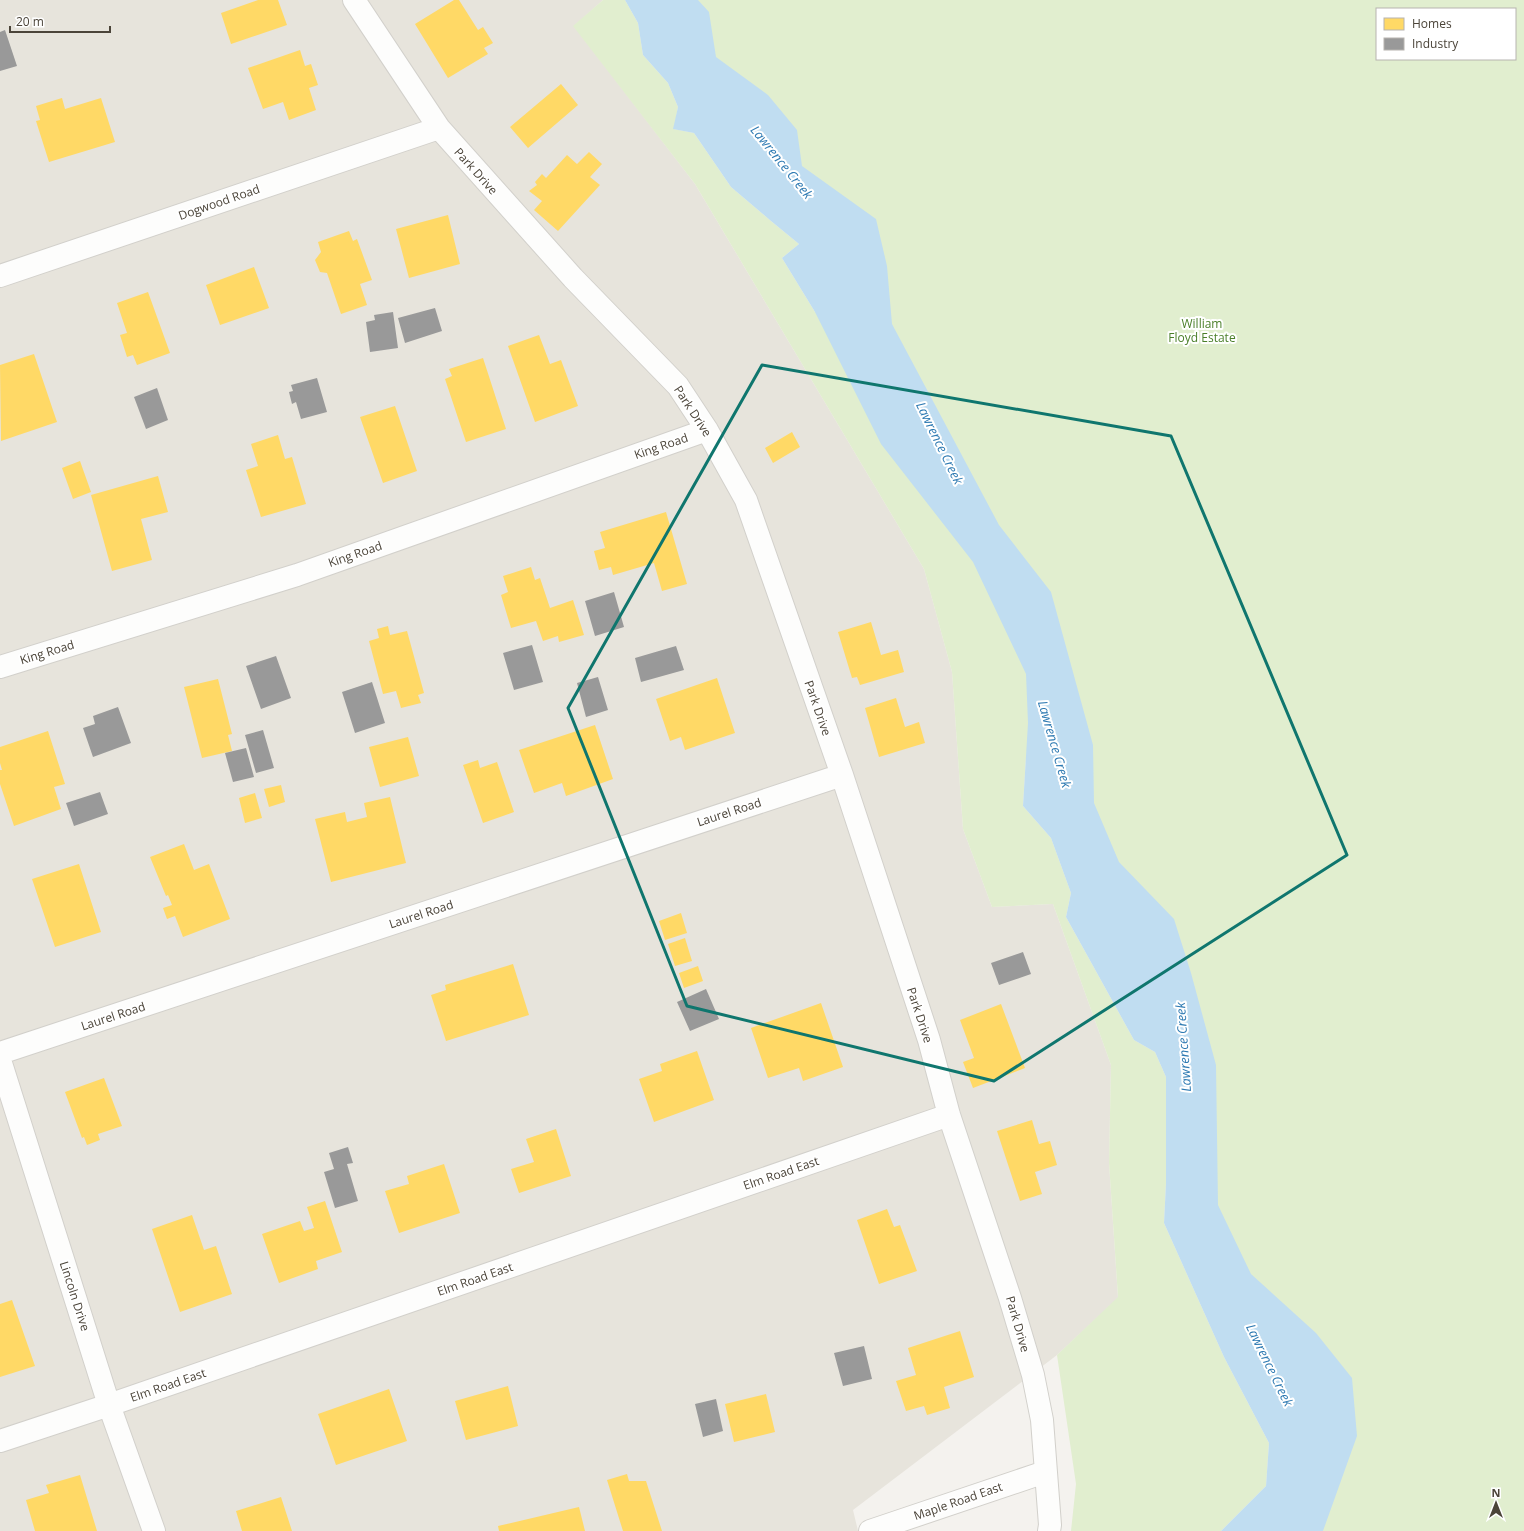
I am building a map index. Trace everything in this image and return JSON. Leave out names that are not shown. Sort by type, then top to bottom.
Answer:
[{"type":"street","name":"Park Drive","points":[[354,0],[439,128],[572,278],[678,386],[707,430],[746,500],[842,775],[929,1040],[949,1115],[1010,1298],[1033,1375],[1042,1420],[1050,1525],[1049,1531]]},
{"type":"street","name":"Dogwood Road","points":[[0,276],[439,128]]},
{"type":"street","name":"King Road","points":[[0,667],[297,575],[707,430]]},
{"type":"street","name":"Laurel Road","points":[[0,1053],[842,775]]},
{"type":"street","name":"Lincoln Drive","points":[[0,1060],[109,1405],[154,1531]]},
{"type":"street","name":"Elm Road East","points":[[0,1441],[109,1405],[949,1115]]},
{"type":"street","name":"Maple Road East","points":[[870,1531],[1045,1472]]},
{"type":"highlighted area","points":[[762,365],[1171,436],[1347,855],[994,1081],[687,1006],[568,708]]},
{"type":"shaded area","points":[[0,0],[603,0],[574,26],[695,184],[924,569],[952,672],[963,829],[992,907],[1053,904],[1111,1065],[1109,1163],[1118,1298],[1057,1355],[853,1510],[858,1531],[0,1531]]},
{"type":"green space","name":"William Floyd Estate","points":[[603,0],[625,0],[638,23],[643,55],[668,83],[678,107],[674,129],[694,133],[731,187],[799,244],[782,258],[815,312],[798,192],[658,0],[1524,0],[1524,1531],[1271,1531],[1306,1443],[1188,1218],[1185,1088],[1026,757],[1023,806],[1051,838],[1071,893],[1066,917],[1134,1040],[1155,1052],[1166,1077],[1166,1183],[1164,1223],[1224,1357],[1269,1443],[1266,1486],[1221,1531],[1071,1531],[1076,1484],[1057,1355],[1118,1297],[1109,1163],[1111,1065],[1053,904],[992,907],[963,829],[952,672],[924,569],[695,184],[573,26]]},
{"type":"water","name":"Lawrence Creek","points":[[625,0],[698,0],[709,12],[716,57],[768,95],[797,130],[802,166],[876,219],[887,266],[892,324],[999,525],[1051,592],[1093,745],[1094,803],[1119,862],[1174,919],[1191,973],[1216,1065],[1218,1205],[1251,1274],[1316,1333],[1352,1378],[1357,1436],[1323,1531],[1221,1531],[1266,1486],[1269,1443],[1224,1357],[1164,1223],[1166,1183],[1166,1077],[1155,1052],[1134,1040],[1066,917],[1071,893],[1051,838],[1023,806],[1028,723],[1026,674],[973,562],[881,444],[815,312],[782,258],[799,244],[731,187],[694,133],[673,129],[678,107],[668,83],[643,55],[638,23]]},
{"type":"building: Homes","points":[[258,0],[278,0],[287,25],[231,44],[221,13]]},
{"type":"building: Homes","points":[[454,0],[459,0],[478,30],[483,27],[493,43],[484,48],[488,54],[448,78],[415,24]]},
{"type":"building: Homes","points":[[300,50],[305,66],[311,64],[318,85],[309,88],[316,110],[289,120],[283,102],[263,109],[248,68]]},
{"type":"building: Homes","points":[[561,84],[578,105],[528,148],[510,127]]},
{"type":"building: Homes","points":[[62,98],[65,109],[101,98],[115,142],[49,162],[36,121],[40,120],[36,106]]},
{"type":"building: Homes","points":[[589,152],[602,164],[590,177],[600,185],[558,231],[534,210],[542,201],[529,191],[537,185],[535,182],[542,174],[546,178],[567,155],[577,164]]},
{"type":"building: Homes","points":[[448,215],[460,264],[409,278],[396,229]]},
{"type":"building: Homes","points":[[349,231],[353,241],[357,239],[372,280],[360,284],[367,305],[341,314],[327,273],[320,272],[315,260],[321,252],[318,242]]},
{"type":"building: Homes","points":[[254,267],[269,308],[220,325],[206,285]]},
{"type":"building: Homes","points":[[148,292],[170,353],[137,365],[133,355],[127,357],[120,335],[127,333],[117,303]]},
{"type":"building: Homes","points":[[539,335],[550,364],[561,360],[578,406],[535,422],[508,346]]},
{"type":"building: Homes","points":[[34,354],[57,422],[1,441],[0,365]]},
{"type":"building: Homes","points":[[483,358],[506,429],[466,442],[445,379],[452,376],[449,369]]},
{"type":"building: Homes","points":[[395,406],[417,471],[383,483],[360,417]]},
{"type":"building: Homes","points":[[792,432],[800,447],[773,463],[765,448]]},
{"type":"building: Homes","points":[[278,435],[285,459],[292,457],[306,504],[261,517],[246,470],[258,466],[251,444]]},
{"type":"building: Homes","points":[[80,461],[91,492],[73,499],[62,468]]},
{"type":"building: Homes","points":[[158,476],[168,512],[141,519],[152,560],[112,571],[91,495]]},
{"type":"building: Homes","points":[[666,512],[687,584],[662,591],[654,563],[613,575],[611,567],[599,570],[594,551],[605,548],[600,532]]},
{"type":"building: Homes","points":[[531,567],[535,580],[540,578],[550,608],[573,600],[584,635],[559,642],[558,636],[543,641],[536,621],[511,628],[501,595],[508,592],[503,576]]},
{"type":"building: Homes","points":[[871,622],[881,655],[898,650],[904,672],[860,685],[857,677],[852,678],[838,632]]},
{"type":"building: Homes","points":[[388,626],[390,635],[407,631],[424,693],[418,695],[421,703],[401,708],[396,691],[383,694],[369,641],[379,638],[377,629]]},
{"type":"building: Homes","points":[[717,678],[735,733],[685,750],[681,737],[670,741],[656,699]]},
{"type":"building: Homes","points":[[218,679],[232,734],[228,735],[232,751],[202,758],[184,687]]},
{"type":"building: Homes","points":[[896,698],[905,727],[919,722],[925,743],[879,757],[865,708]]},
{"type":"building: Homes","points":[[595,725],[613,779],[566,796],[562,783],[534,793],[519,750]]},
{"type":"building: Homes","points":[[48,731],[65,784],[54,787],[61,809],[14,826],[0,784],[0,770],[2,770],[0,763],[0,747]]},
{"type":"building: Homes","points":[[408,737],[419,776],[380,787],[369,747]]},
{"type":"building: Homes","points":[[478,760],[480,768],[497,762],[514,812],[483,823],[463,765]]},
{"type":"building: Homes","points":[[281,785],[285,802],[269,807],[264,789]]},
{"type":"building: Homes","points":[[255,793],[262,818],[245,823],[239,798]]},
{"type":"building: Homes","points":[[390,797],[406,863],[331,882],[315,819],[345,812],[347,822],[367,817],[364,803]]},
{"type":"building: Homes","points":[[184,844],[194,870],[209,864],[230,919],[183,937],[175,916],[167,919],[163,908],[172,905],[168,895],[166,896],[150,857]]},
{"type":"building: Homes","points":[[79,864],[101,932],[55,947],[32,879]]},
{"type":"building: Homes","points":[[681,913],[687,933],[665,940],[659,921]]},
{"type":"building: Homes","points":[[685,938],[692,961],[675,966],[668,944]]},
{"type":"building: Homes","points":[[513,964],[529,1015],[446,1041],[431,995],[446,990],[445,985]]},
{"type":"building: Homes","points":[[698,966],[703,981],[684,988],[679,973]]},
{"type":"building: Homes","points":[[821,1003],[843,1067],[803,1081],[799,1068],[768,1078],[751,1028]]},
{"type":"building: Homes","points":[[1001,1004],[1025,1068],[973,1088],[963,1062],[974,1058],[960,1020]]},
{"type":"building: Homes","points":[[697,1051],[714,1100],[654,1122],[639,1079],[662,1071],[660,1064]]},
{"type":"building: Homes","points":[[104,1078],[122,1126],[98,1134],[100,1140],[87,1145],[84,1137],[82,1138],[65,1092]]},
{"type":"building: Homes","points":[[1032,1120],[1039,1144],[1050,1141],[1057,1165],[1035,1172],[1042,1194],[1020,1201],[997,1131]]},
{"type":"building: Homes","points":[[556,1129],[571,1176],[519,1193],[511,1169],[534,1162],[526,1139]]},
{"type":"building: Homes","points":[[444,1164],[460,1213],[399,1233],[385,1191],[409,1184],[407,1176]]},
{"type":"building: Homes","points":[[325,1201],[342,1252],[316,1261],[318,1269],[279,1283],[262,1234],[300,1221],[304,1231],[314,1228],[307,1207]]},
{"type":"building: Homes","points":[[887,1209],[894,1227],[900,1225],[917,1271],[879,1284],[857,1220]]},
{"type":"building: Homes","points":[[192,1215],[204,1250],[216,1246],[232,1294],[180,1312],[152,1229]]},
{"type":"building: Homes","points":[[12,1300],[35,1366],[0,1377],[0,1304]]},
{"type":"building: Homes","points":[[960,1331],[974,1377],[944,1387],[950,1408],[927,1415],[924,1406],[906,1411],[896,1381],[916,1375],[908,1348]]},
{"type":"building: Homes","points":[[508,1386],[518,1426],[466,1440],[455,1401]]},
{"type":"building: Homes","points":[[389,1389],[407,1441],[336,1465],[318,1414]]},
{"type":"building: Homes","points":[[766,1394],[775,1432],[734,1442],[725,1404]]},
{"type":"building: Homes","points":[[627,1474],[629,1481],[646,1481],[662,1531],[623,1531],[607,1480]]},
{"type":"building: Homes","points":[[80,1475],[97,1531],[35,1531],[26,1500],[49,1493],[46,1485]]},
{"type":"building: Homes","points":[[281,1497],[292,1531],[242,1531],[236,1511]]},
{"type":"building: Homes","points":[[579,1507],[585,1531],[499,1531],[498,1526]]},
{"type":"building: Industry","points":[[5,30],[17,66],[0,71],[0,32]]},
{"type":"building: Industry","points":[[435,308],[442,331],[405,343],[398,318]]},
{"type":"building: Industry","points":[[393,312],[398,348],[370,352],[366,322],[375,320],[374,315]]},
{"type":"building: Industry","points":[[317,378],[327,412],[301,419],[296,402],[292,404],[289,392],[293,391],[291,385]]},
{"type":"building: Industry","points":[[157,388],[168,420],[146,429],[134,397]]},
{"type":"building: Industry","points":[[614,592],[624,627],[595,636],[585,601]]},
{"type":"building: Industry","points":[[532,645],[543,682],[514,690],[503,653]]},
{"type":"building: Industry","points":[[676,646],[684,670],[641,682],[635,658]]},
{"type":"building: Industry","points":[[276,656],[291,698],[261,709],[246,666]]},
{"type":"building: Industry","points":[[598,677],[608,710],[586,717],[577,683]]},
{"type":"building: Industry","points":[[372,682],[385,723],[355,733],[342,692]]},
{"type":"building: Industry","points":[[118,707],[131,743],[93,757],[83,728],[95,724],[93,716]]},
{"type":"building: Industry","points":[[263,730],[274,768],[256,773],[245,735]]},
{"type":"building: Industry","points":[[246,748],[254,777],[233,782],[225,753]]},
{"type":"building: Industry","points":[[100,792],[108,814],[74,826],[66,803]]},
{"type":"building: Industry","points":[[1023,952],[1031,974],[999,985],[991,963]]},
{"type":"building: Industry","points":[[706,989],[719,1019],[690,1031],[677,1002]]},
{"type":"building: Industry","points":[[348,1147],[353,1163],[347,1164],[358,1201],[335,1208],[324,1172],[334,1169],[329,1153]]},
{"type":"building: Industry","points":[[864,1346],[872,1379],[843,1386],[834,1353]]},
{"type":"building: Industry","points":[[716,1399],[723,1431],[703,1437],[695,1404]]}]
